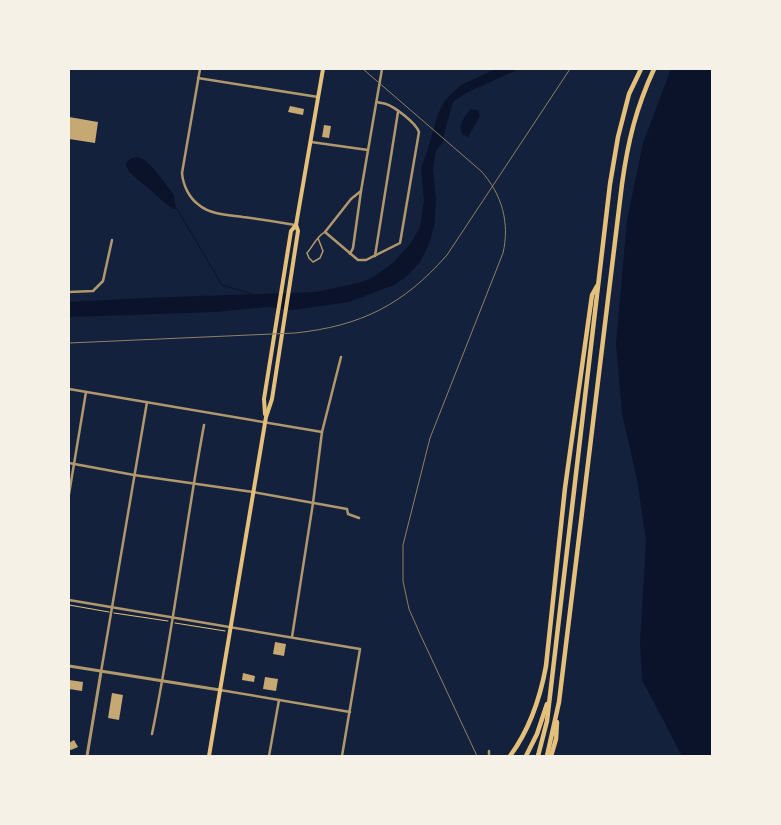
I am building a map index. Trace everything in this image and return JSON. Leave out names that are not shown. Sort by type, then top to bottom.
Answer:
[{"type":"highway","points":[[538,756],[547,721],[610,184],[618,137],[629,94],[641,69]]},
{"type":"highway","points":[[551,756],[556,738],[559,702],[622,184],[632,128],[654,69]]},
{"type":"highway","points":[[510,756],[522,738],[532,718],[544,678],[565,488],[574,422],[592,295],[598,283]]},
{"type":"highway","points":[[526,756],[537,734],[550,693]]},
{"type":"highway","points":[[547,756],[559,702]]},
{"type":"main road","points":[[266,417],[264,399],[271,350],[292,231],[296,225],[323,69]]},
{"type":"main road","points":[[209,756],[266,417],[272,399],[298,231],[296,225]]},
{"type":"street","points":[[200,69],[182,173],[183,182],[193,200],[200,206],[213,212],[296,225]]},
{"type":"street","points":[[350,254],[353,248],[361,191],[382,69]]},
{"type":"street","points":[[198,78],[318,97]]},
{"type":"street","points":[[361,191],[351,199],[325,232],[358,260],[366,260],[400,243],[419,132],[416,125],[388,104],[376,102]]},
{"type":"street","points":[[375,256],[398,111]]},
{"type":"street","points":[[311,142],[368,150]]},
{"type":"street","points":[[69,292],[93,291],[103,282],[112,240]]},
{"type":"street","points":[[292,637],[313,503],[322,432],[341,357]]},
{"type":"street","points":[[69,389],[322,432]]},
{"type":"street","points":[[69,494],[86,392]]},
{"type":"street","points":[[87,756],[147,402]]},
{"type":"street","points":[[152,734],[163,682],[193,484],[204,425]]},
{"type":"street","points":[[69,463],[134,475],[253,492],[347,509],[348,514],[359,518]]},
{"type":"street","points":[[69,600],[172,617],[230,629],[292,637],[360,649],[342,756]]},
{"type":"street","points":[[69,666],[350,712]]},
{"type":"street","points":[[269,756],[279,700]]},
{"type":"street","points":[[489,751],[489,756]]},
{"type":"lane","points":[[318,238],[323,251],[320,258],[314,262],[309,258],[307,253],[318,238],[325,232]]},
{"type":"path","points":[[69,605],[172,622],[230,629]]},
{"type":"water","points":[[496,69],[519,69],[464,94],[453,102],[443,142],[436,151],[433,169],[436,199],[435,223],[429,244],[420,262],[406,277],[394,285],[349,302],[293,310],[267,307],[215,312],[69,317],[69,302],[316,292],[362,282],[375,276],[394,262],[411,243],[420,227],[424,201],[421,168],[438,114],[445,100],[461,85]]},
{"type":"water","points":[[671,69],[712,69],[712,756],[682,756],[642,680],[640,642],[646,541],[637,479],[622,414],[616,343],[627,220],[643,143]]},
{"type":"water","points":[[471,109],[478,110],[480,116],[468,137],[461,132],[461,124]]},
{"type":"water","points":[[137,157],[142,158],[151,166],[172,192],[174,195],[176,209],[173,209],[166,204],[129,171],[126,163],[130,159]]},
{"type":"building","points":[[290,106],[304,109],[303,115],[288,112]]},
{"type":"building","points":[[69,117],[98,122],[95,143],[69,139]]},
{"type":"building","points":[[324,125],[331,126],[329,138],[322,137]]},
{"type":"building","points":[[275,642],[286,644],[284,656],[273,654]]},
{"type":"building","points":[[243,673],[255,676],[254,682],[242,680]]},
{"type":"building","points":[[265,677],[278,679],[276,691],[263,689]]},
{"type":"building","points":[[69,680],[83,682],[82,691],[69,689]]},
{"type":"building","points":[[112,693],[123,695],[119,720],[108,718]]},
{"type":"building","points":[[74,740],[78,747],[71,750],[69,749],[69,743]]},
{"type":"waterway","points":[[176,207],[222,285],[252,294],[252,296]]},
{"type":"railway","points":[[363,69],[481,171],[494,189],[499,199],[505,220],[505,242],[503,253],[430,438],[403,545],[403,581],[409,609],[477,756]]},
{"type":"railway","points":[[69,343],[295,333],[319,330],[340,325],[379,310],[397,300],[414,287],[447,255],[570,69]]}]
